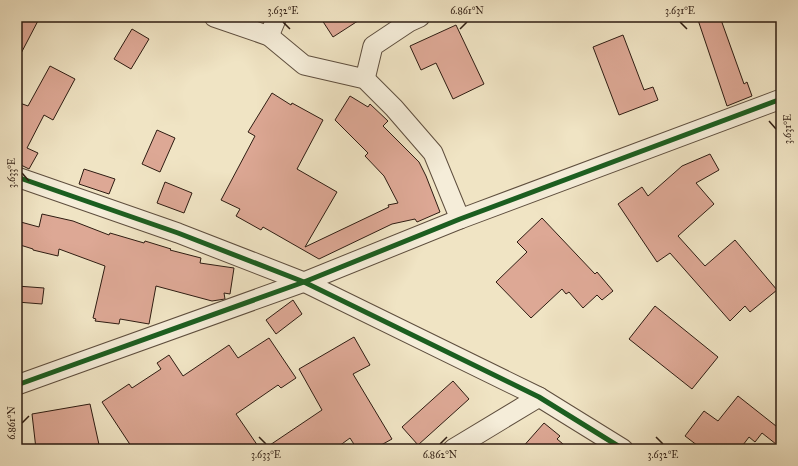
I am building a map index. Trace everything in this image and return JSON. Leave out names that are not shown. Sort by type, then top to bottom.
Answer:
[{"type":"street","points":[[214,17],[269,36],[304,65],[365,79],[394,108],[433,153],[460,219]]},
{"type":"street","points":[[269,36],[277,17]]},
{"type":"street","points":[[365,79],[373,46],[420,17]]},
{"type":"street","points":[[17,385],[304,282],[460,219],[781,99]]},
{"type":"street","points":[[17,177],[178,233],[304,282],[539,397],[623,449]]},
{"type":"street","points":[[453,449],[539,397]]},
{"type":"building","points":[[17,17],[40,17],[17,61]]},
{"type":"building","points":[[320,17],[364,17],[333,37]]},
{"type":"building","points":[[697,17],[720,17],[744,84],[747,82],[752,96],[727,106]]},
{"type":"building","points":[[456,25],[484,84],[453,99],[436,63],[421,70],[410,46]]},
{"type":"building","points":[[132,29],[149,39],[131,69],[114,59]]},
{"type":"building","points":[[623,35],[644,90],[653,87],[658,100],[619,115],[593,47]]},
{"type":"building","points":[[50,66],[75,79],[53,120],[44,115],[27,148],[38,153],[29,169],[19,164],[17,166],[17,102],[28,106]]},
{"type":"building","points":[[272,93],[291,105],[292,103],[323,120],[297,169],[337,192],[305,247],[389,207],[388,205],[398,203],[384,176],[365,156],[368,153],[335,120],[350,96],[368,107],[370,104],[388,121],[383,126],[419,162],[440,212],[417,222],[415,219],[392,224],[319,259],[263,227],[261,230],[236,216],[240,209],[221,200],[255,136],[248,132]]},
{"type":"building","points":[[157,130],[175,138],[160,172],[142,164]]},
{"type":"building","points":[[710,154],[719,170],[696,183],[714,204],[678,236],[705,266],[735,240],[777,290],[750,312],[745,306],[730,321],[670,253],[657,262],[618,204],[642,187],[648,196],[682,166]]},
{"type":"building","points":[[84,169],[115,179],[109,194],[79,184]]},
{"type":"building","points":[[165,182],[192,193],[184,213],[157,203]]},
{"type":"building","points":[[42,214],[73,221],[109,235],[110,233],[144,243],[145,241],[171,249],[170,250],[201,258],[200,263],[234,268],[230,294],[224,293],[225,299],[212,301],[156,286],[149,324],[120,319],[119,324],[95,321],[96,319],[93,318],[105,266],[59,249],[58,256],[33,250],[17,244],[17,221],[39,227]]},
{"type":"building","points":[[542,218],[595,274],[597,272],[613,291],[602,300],[597,295],[583,308],[569,292],[566,294],[562,289],[531,318],[496,282],[527,252],[517,242]]},
{"type":"building","points":[[17,286],[44,288],[42,304],[17,302]]},
{"type":"building","points":[[293,300],[302,314],[276,334],[266,320]]},
{"type":"building","points":[[655,306],[718,357],[692,389],[629,339]]},
{"type":"building","points":[[354,337],[370,365],[353,374],[392,439],[374,449],[357,449],[350,438],[335,449],[264,449],[322,410],[299,369]]},
{"type":"building","points":[[269,338],[296,378],[281,388],[278,385],[236,414],[260,449],[133,449],[102,402],[129,384],[132,388],[161,369],[157,363],[169,355],[183,376],[229,345],[238,358]]},
{"type":"building","points":[[453,381],[469,399],[418,445],[402,427]]},
{"type":"building","points":[[738,396],[781,430],[781,448],[762,433],[755,442],[749,437],[740,449],[702,449],[685,436],[704,411],[718,421]]},
{"type":"building","points":[[90,404],[100,449],[36,449],[32,414]]},
{"type":"building","points":[[544,423],[560,436],[557,439],[569,449],[521,449]]},
{"type":"cycle path","points":[[17,385],[304,282],[460,219],[781,99]]},
{"type":"cycle path","points":[[17,177],[178,233],[304,282],[539,397],[623,449]]}]
